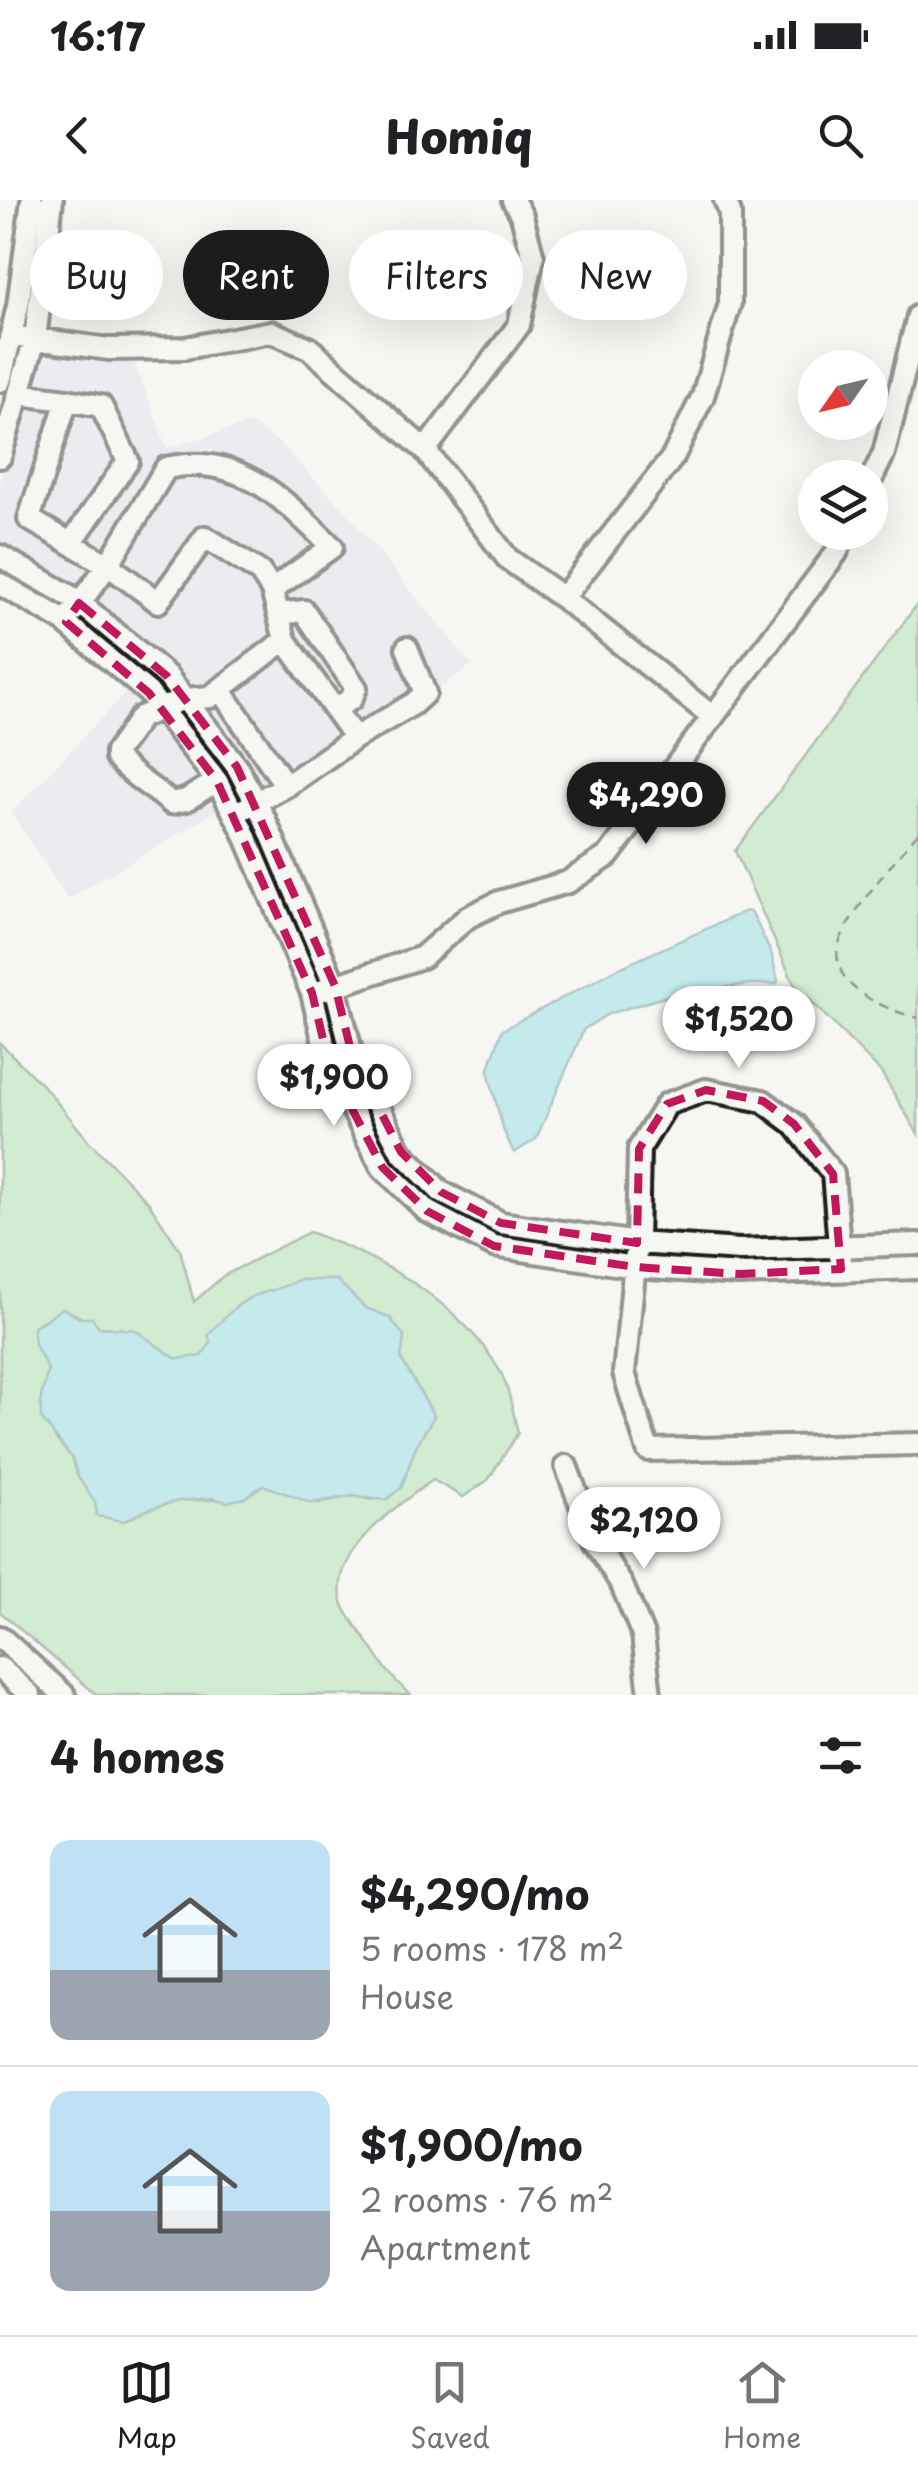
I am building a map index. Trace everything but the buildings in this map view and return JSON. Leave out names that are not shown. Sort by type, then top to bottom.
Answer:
[{"type":"street","points":[[0,381],[13,336],[28,252],[32,200]]},
{"type":"street","points":[[0,458],[35,339],[52,200]]},
{"type":"street","points":[[425,450],[519,325],[533,257],[522,216],[513,200]]},
{"type":"street","points":[[563,598],[674,457],[703,396],[730,303],[730,213],[726,200]]},
{"type":"street","points":[[880,460],[918,316]]},
{"type":"street","points":[[13,336],[109,349],[184,348],[271,332],[309,348],[425,450],[508,559],[712,717]]},
{"type":"street","points":[[20,394],[101,406],[128,461],[71,544]]},
{"type":"street","points":[[67,400],[29,519],[108,565],[158,602],[205,538],[260,572],[272,590],[286,640],[356,738]]},
{"type":"street","points":[[66,622],[108,565],[166,468],[188,463],[218,465],[245,476],[284,500],[332,547],[272,590]]},
{"type":"street","points":[[312,994],[422,957],[468,917],[499,902],[568,882],[608,856],[837,550]]},
{"type":"street","points":[[0,556],[79,602],[167,676],[237,768],[335,986],[352,1055],[401,1152],[441,1192],[501,1223],[637,1243],[740,1250],[918,1244]]},
{"type":"street","points":[[0,584],[66,622],[149,693],[217,781],[312,994],[329,1064],[382,1167],[426,1211],[494,1246],[634,1267],[740,1274],[918,1268]]},
{"type":"street","points":[[279,614],[304,611],[356,688],[351,699],[335,709]]},
{"type":"street","points":[[217,781],[186,800],[171,802],[136,780],[116,758],[116,752],[142,717],[184,699],[210,697],[286,640]]},
{"type":"street","points":[[234,812],[286,786],[413,704],[425,692],[406,648]]},
{"type":"street","points":[[220,689],[286,786]]},
{"type":"street","points":[[841,1269],[833,1174],[794,1124],[763,1101],[706,1090],[667,1104],[639,1148],[637,1243],[624,1372],[648,1450],[918,1444]]},
{"type":"street","points":[[382,1167],[401,1152]]},
{"type":"street","points":[[566,1466],[596,1542],[622,1585],[643,1634],[650,1695]]},
{"type":"street","points":[[0,1636],[64,1695]]},
{"type":"street","points":[[0,1668],[30,1695]]},
{"type":"path","points":[[918,833],[880,878],[838,948],[843,972],[859,991],[880,1006],[918,1018]]},
{"type":"highlighted area","points":[[79,603],[167,676],[237,767],[335,986],[352,1055],[401,1152],[441,1192],[501,1223],[637,1243],[639,1149],[667,1104],[706,1090],[763,1101],[794,1124],[833,1174],[841,1269],[740,1274],[635,1267],[494,1246],[427,1211],[382,1167],[329,1064],[312,993],[217,781],[149,693],[66,622]]},
{"type":"shaded area","points":[[40,347],[132,356],[167,448],[251,423],[281,444],[349,515],[472,665],[269,810],[191,695],[0,546],[0,480]]},
{"type":"shaded area","points":[[130,688],[143,699],[210,785],[222,808],[68,899],[11,813]]},
{"type":"green space","points":[[918,603],[918,1134],[881,1072],[794,984],[735,851]]},
{"type":"green space","points":[[0,1043],[149,1203],[180,1250],[194,1302],[223,1276],[309,1232],[337,1243],[418,1286],[465,1325],[501,1373],[518,1433],[488,1480],[463,1497],[433,1480],[367,1534],[344,1569],[340,1588],[346,1611],[387,1669],[411,1695],[97,1695],[0,1612]],"holes":[[[298,1280],[337,1280],[365,1308],[389,1317],[404,1336],[401,1359],[434,1416],[416,1446],[401,1488],[373,1500],[352,1496],[318,1503],[263,1485],[244,1498],[178,1501],[124,1521],[98,1516],[72,1458],[55,1438],[45,1383],[48,1370],[35,1344],[33,1327],[63,1308],[99,1327],[135,1330],[176,1359],[202,1356],[211,1343],[209,1335],[252,1297]]]},
{"type":"water","points":[[746,911],[752,913],[771,953],[776,984],[677,993],[608,1014],[584,1029],[536,1139],[514,1153],[503,1129],[488,1071],[502,1030],[617,969]]},
{"type":"water","points":[[298,1280],[337,1280],[365,1308],[389,1317],[404,1336],[401,1359],[434,1416],[416,1446],[401,1488],[386,1500],[352,1496],[311,1503],[263,1485],[244,1498],[227,1502],[213,1498],[178,1501],[124,1521],[97,1516],[95,1502],[78,1477],[72,1458],[41,1418],[41,1397],[48,1370],[35,1344],[33,1328],[63,1308],[79,1318],[92,1318],[99,1327],[135,1330],[176,1359],[201,1356],[211,1343],[208,1335],[238,1306]]}]
